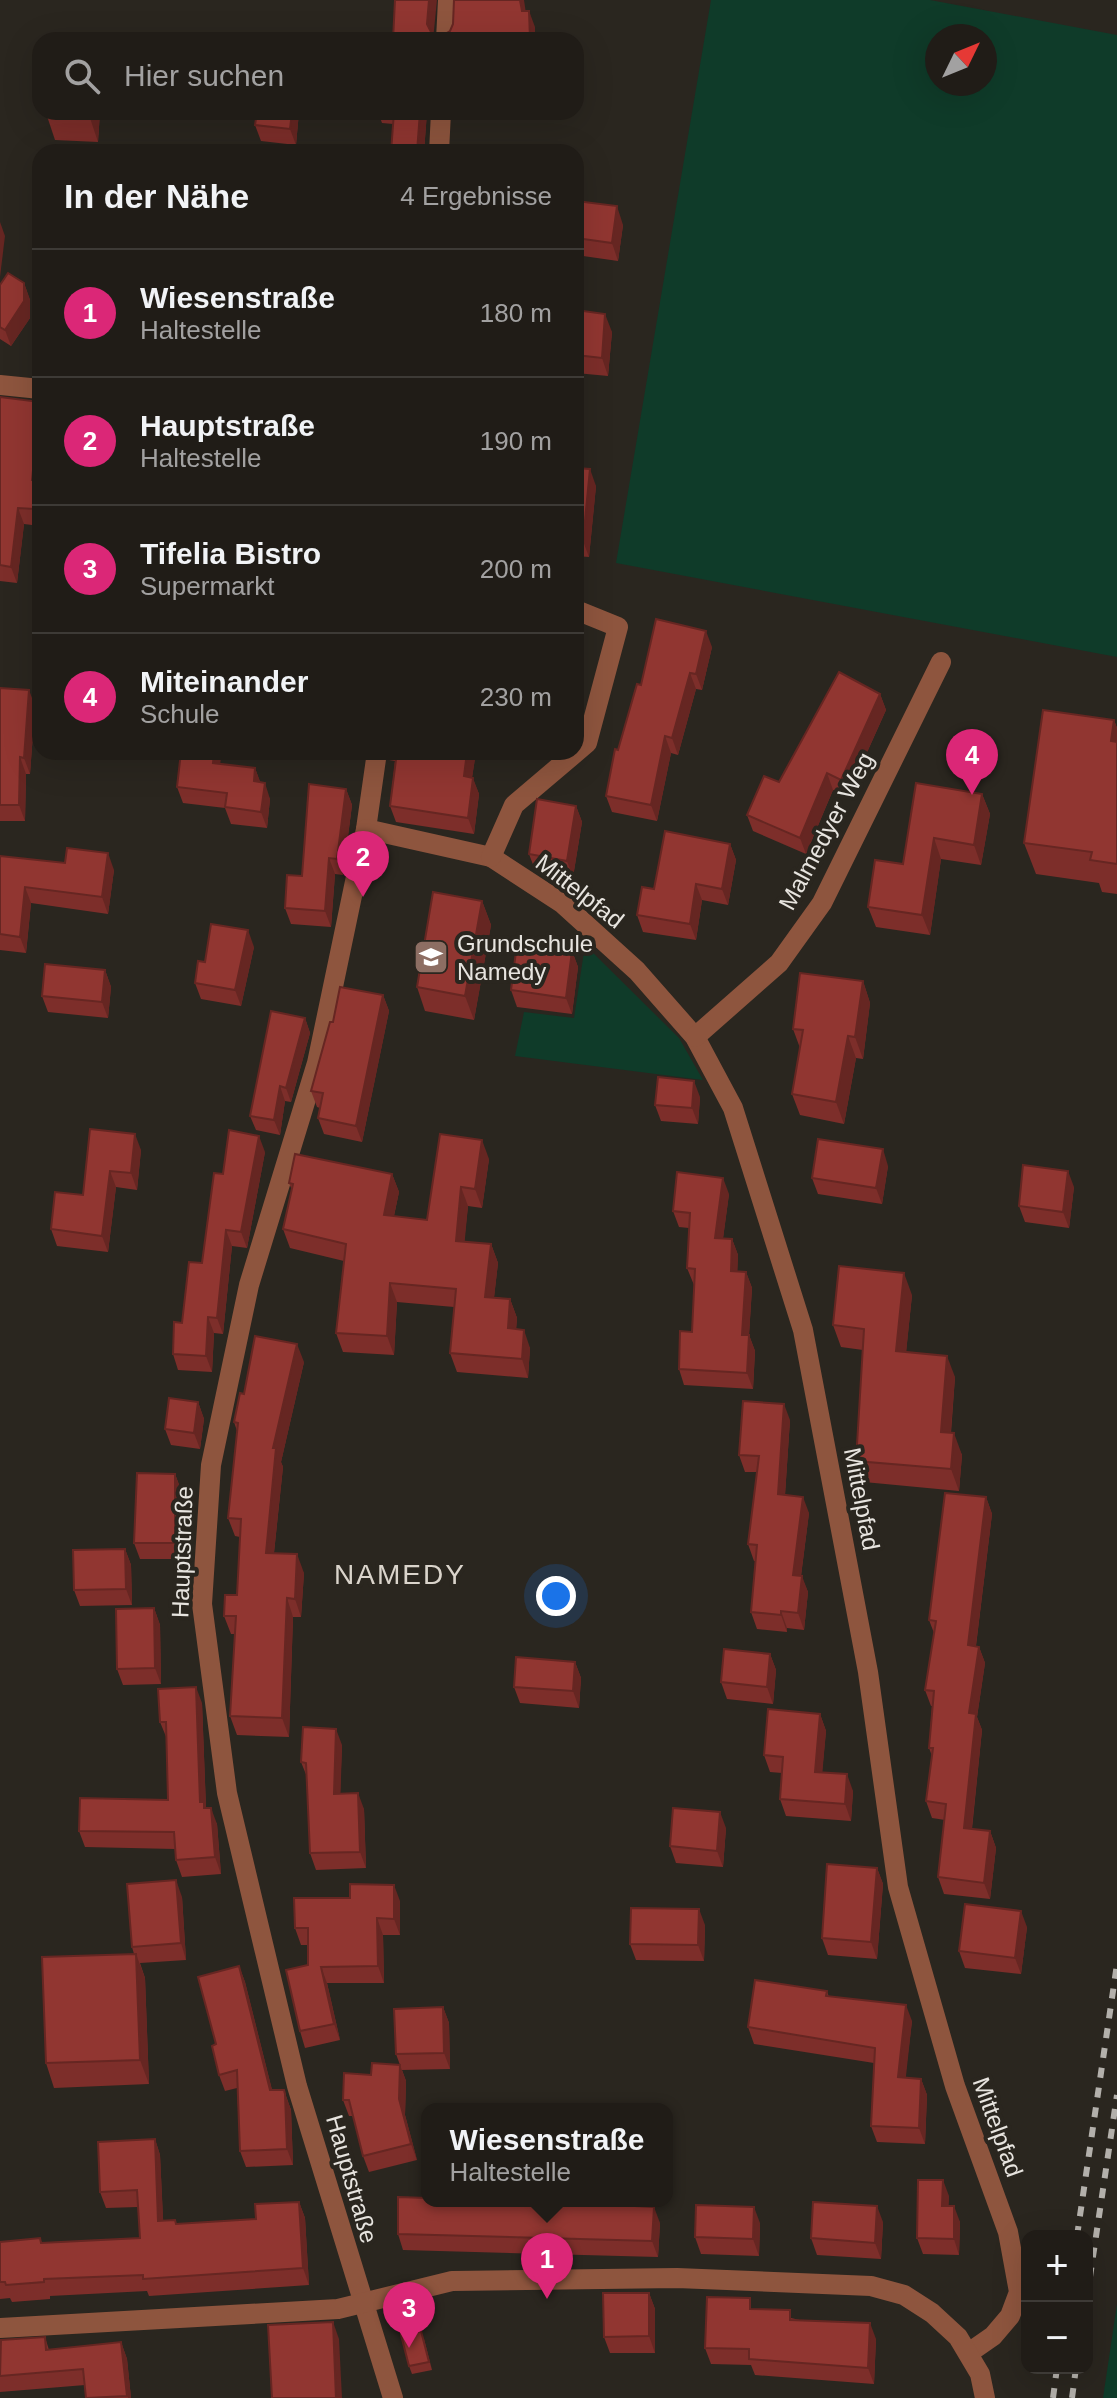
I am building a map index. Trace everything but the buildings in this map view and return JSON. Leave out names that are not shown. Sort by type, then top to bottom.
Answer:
[{"type":"street","points":[[446,32],[448,0]]},
{"type":"street","points":[[439,144],[441,120]]},
{"type":"street","points":[[0,385],[32,388]]},
{"type":"street","points":[[584,613],[618,627],[584,746]]},
{"type":"street","name":"Malmedyer Weg","points":[[695,1037],[779,963],[822,903],[941,662]]},
{"type":"street","name":"Hauptstraße","points":[[376,760],[366,829],[317,1063],[249,1285],[211,1465],[202,1604],[227,1793],[297,2086],[361,2303],[393,2398]]},
{"type":"street","points":[[491,857],[514,805],[567,760]]},
{"type":"street","name":"Mittelpfad","points":[[366,829],[491,857],[563,904],[637,971],[695,1037],[733,1108],[803,1330],[868,1672],[898,1887],[955,2086],[1008,2232],[1019,2292],[1010,2316],[993,2336],[970,2352]]},
{"type":"street","points":[[0,2328],[338,2309],[452,2281],[677,2278],[871,2286],[904,2295],[932,2313],[970,2352],[980,2374],[985,2398]]},
{"type":"green space","points":[[711,0],[930,0],[1117,35],[1117,657],[616,563]]},
{"type":"green space","points":[[585,945],[679,1038],[703,1080],[515,1056],[524,1012],[574,1018]]},
{"type":"green space","points":[[1117,2304],[1117,2398],[1103,2398]]},
{"type":"railway","points":[[1078,2230],[1117,1964]]},
{"type":"railway","points":[[1093,2257],[1117,2095]]},
{"type":"railway","points":[[1053,2398],[1056,2374]]},
{"type":"railway","points":[[1072,2398],[1075,2374]]},
{"type":"place","name":"Miteinander","points":[[972,795]]},
{"type":"place","name":"Hauptstraße","points":[[363,897]]},
{"type":"place","name":"Grundschule Namedy","points":[[431,957]]},
{"type":"place","name":"Wiesenstraße","points":[[547,2299]]},
{"type":"place","name":"Tifelia Bistro","points":[[409,2348]]},
{"type":"district","name":"NAMEDY","points":[[400,1574]]}]
